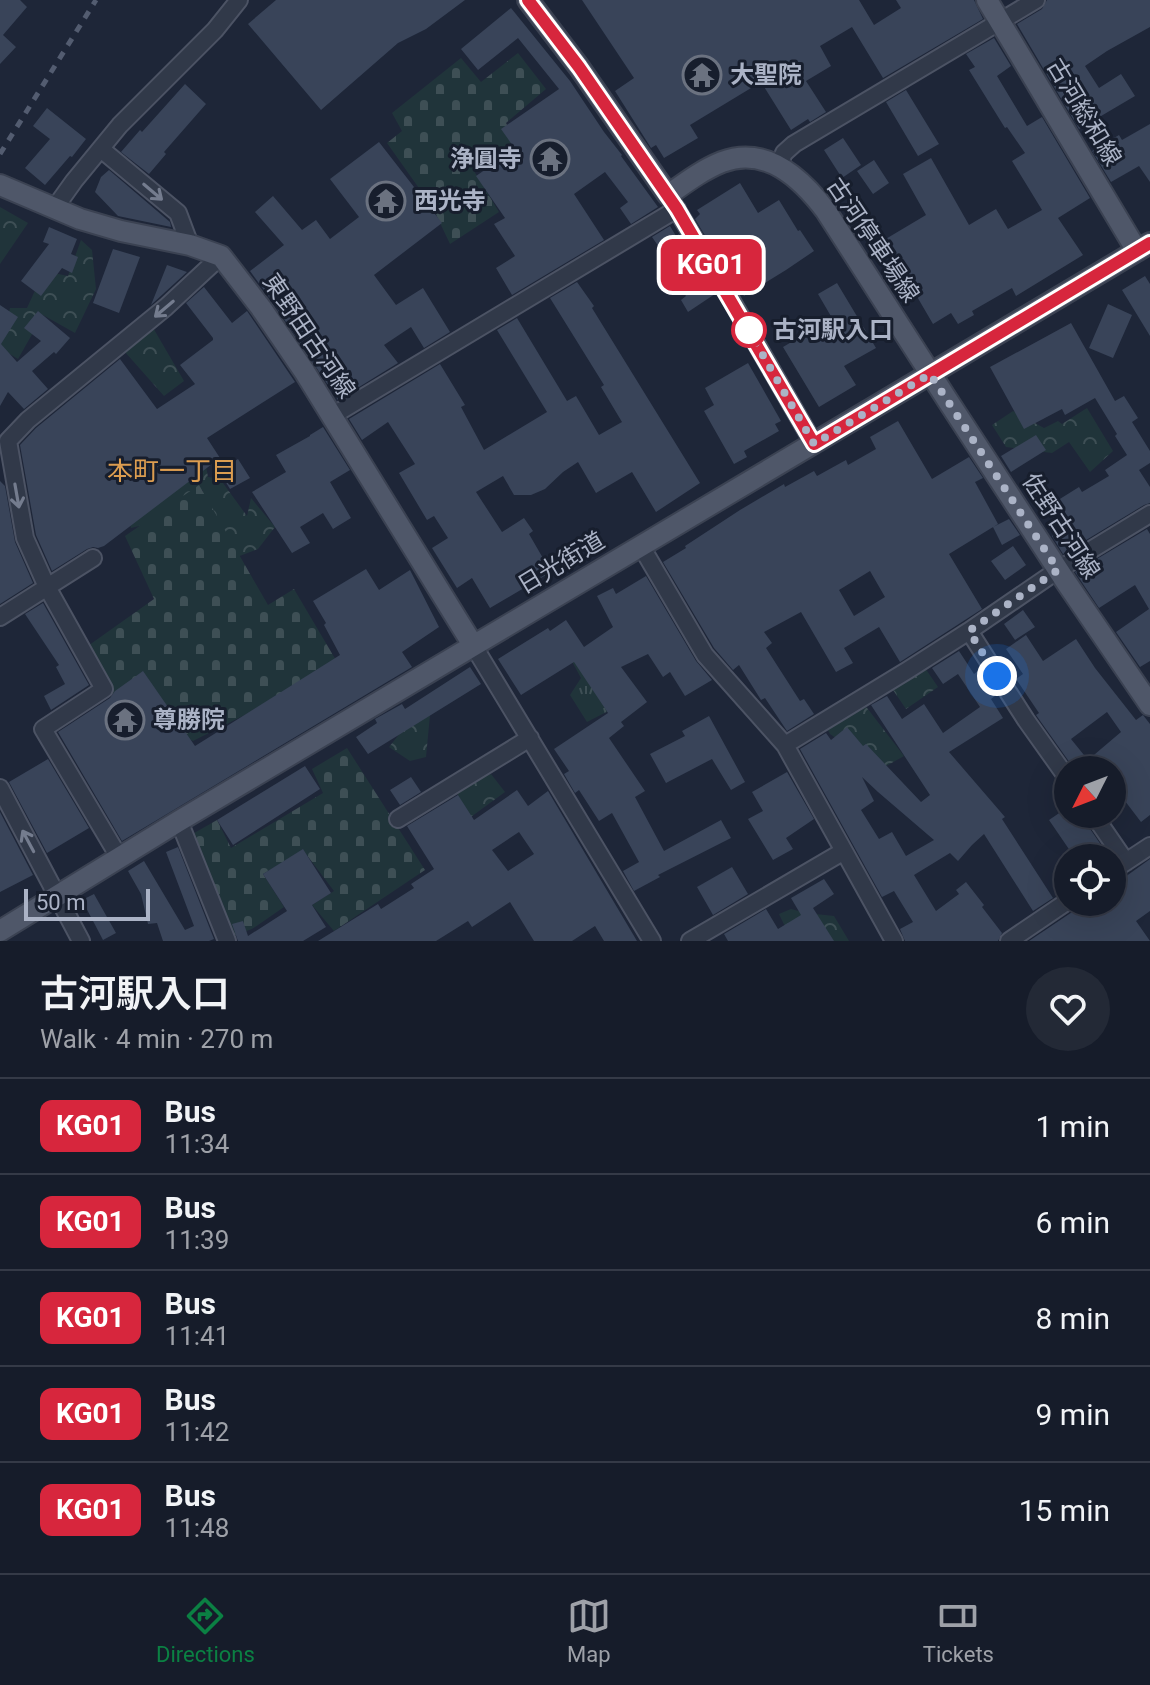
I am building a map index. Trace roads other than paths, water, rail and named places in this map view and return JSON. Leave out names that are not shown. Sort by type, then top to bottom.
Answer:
[{"type":"main road","points":[[528,0],[673,202]]},
{"type":"main road","name":"古河総和線","points":[[987,0],[1144,247]]},
{"type":"main road","name":"古河停車場線","points":[[673,202],[705,170],[736,158],[767,160],[779,165],[812,192],[826,211],[930,374]]},
{"type":"main road","points":[[0,185],[54,209],[121,231],[190,245],[221,256]]},
{"type":"main road","name":"日光街道","points":[[0,931],[473,645],[1144,247]]},
{"type":"main road","name":"東野田古河線","points":[[221,256],[304,371],[473,645]]},
{"type":"main road","name":"佐野古河線","points":[[930,374],[1150,705]]},
{"type":"street","points":[[779,165],[784,153],[794,144],[1036,0]]},
{"type":"street","points":[[54,209],[120,125],[215,30],[237,1]]},
{"type":"street","points":[[101,149],[178,213],[190,245]]},
{"type":"street","points":[[332,416],[673,202],[814,444]]},
{"type":"street","points":[[119,857],[43,729],[104,689],[47,587],[25,538],[4,446],[28,420],[166,307],[221,256]]},
{"type":"street","points":[[785,745],[1150,514]]},
{"type":"street","points":[[641,546],[705,655],[785,745],[894,941]]},
{"type":"street","points":[[0,617],[93,558]]},
{"type":"street","points":[[969,631],[1054,759]]},
{"type":"street","points":[[473,645],[652,941]]},
{"type":"street","points":[[398,819],[530,738]]},
{"type":"street","points":[[0,788],[81,941]]},
{"type":"street","points":[[179,821],[227,941]]},
{"type":"street","points":[[1126,862],[1150,846]]},
{"type":"street","points":[[690,941],[844,851]]},
{"type":"street","points":[[1009,941],[1054,910]]},
{"type":"railway","points":[[0,154],[96,0]]},
{"type":"place","name":"大聖院","points":[[702,75]]},
{"type":"place","name":"浄圓寺","points":[[550,159]]},
{"type":"place","name":"西光寺","points":[[386,201]]},
{"type":"place","name":"古河駅入口","points":[[749,330]]},
{"type":"place","name":"尊勝院","points":[[125,720]]},
{"type":"district","name":"本町一丁目","points":[[172,471]]}]
